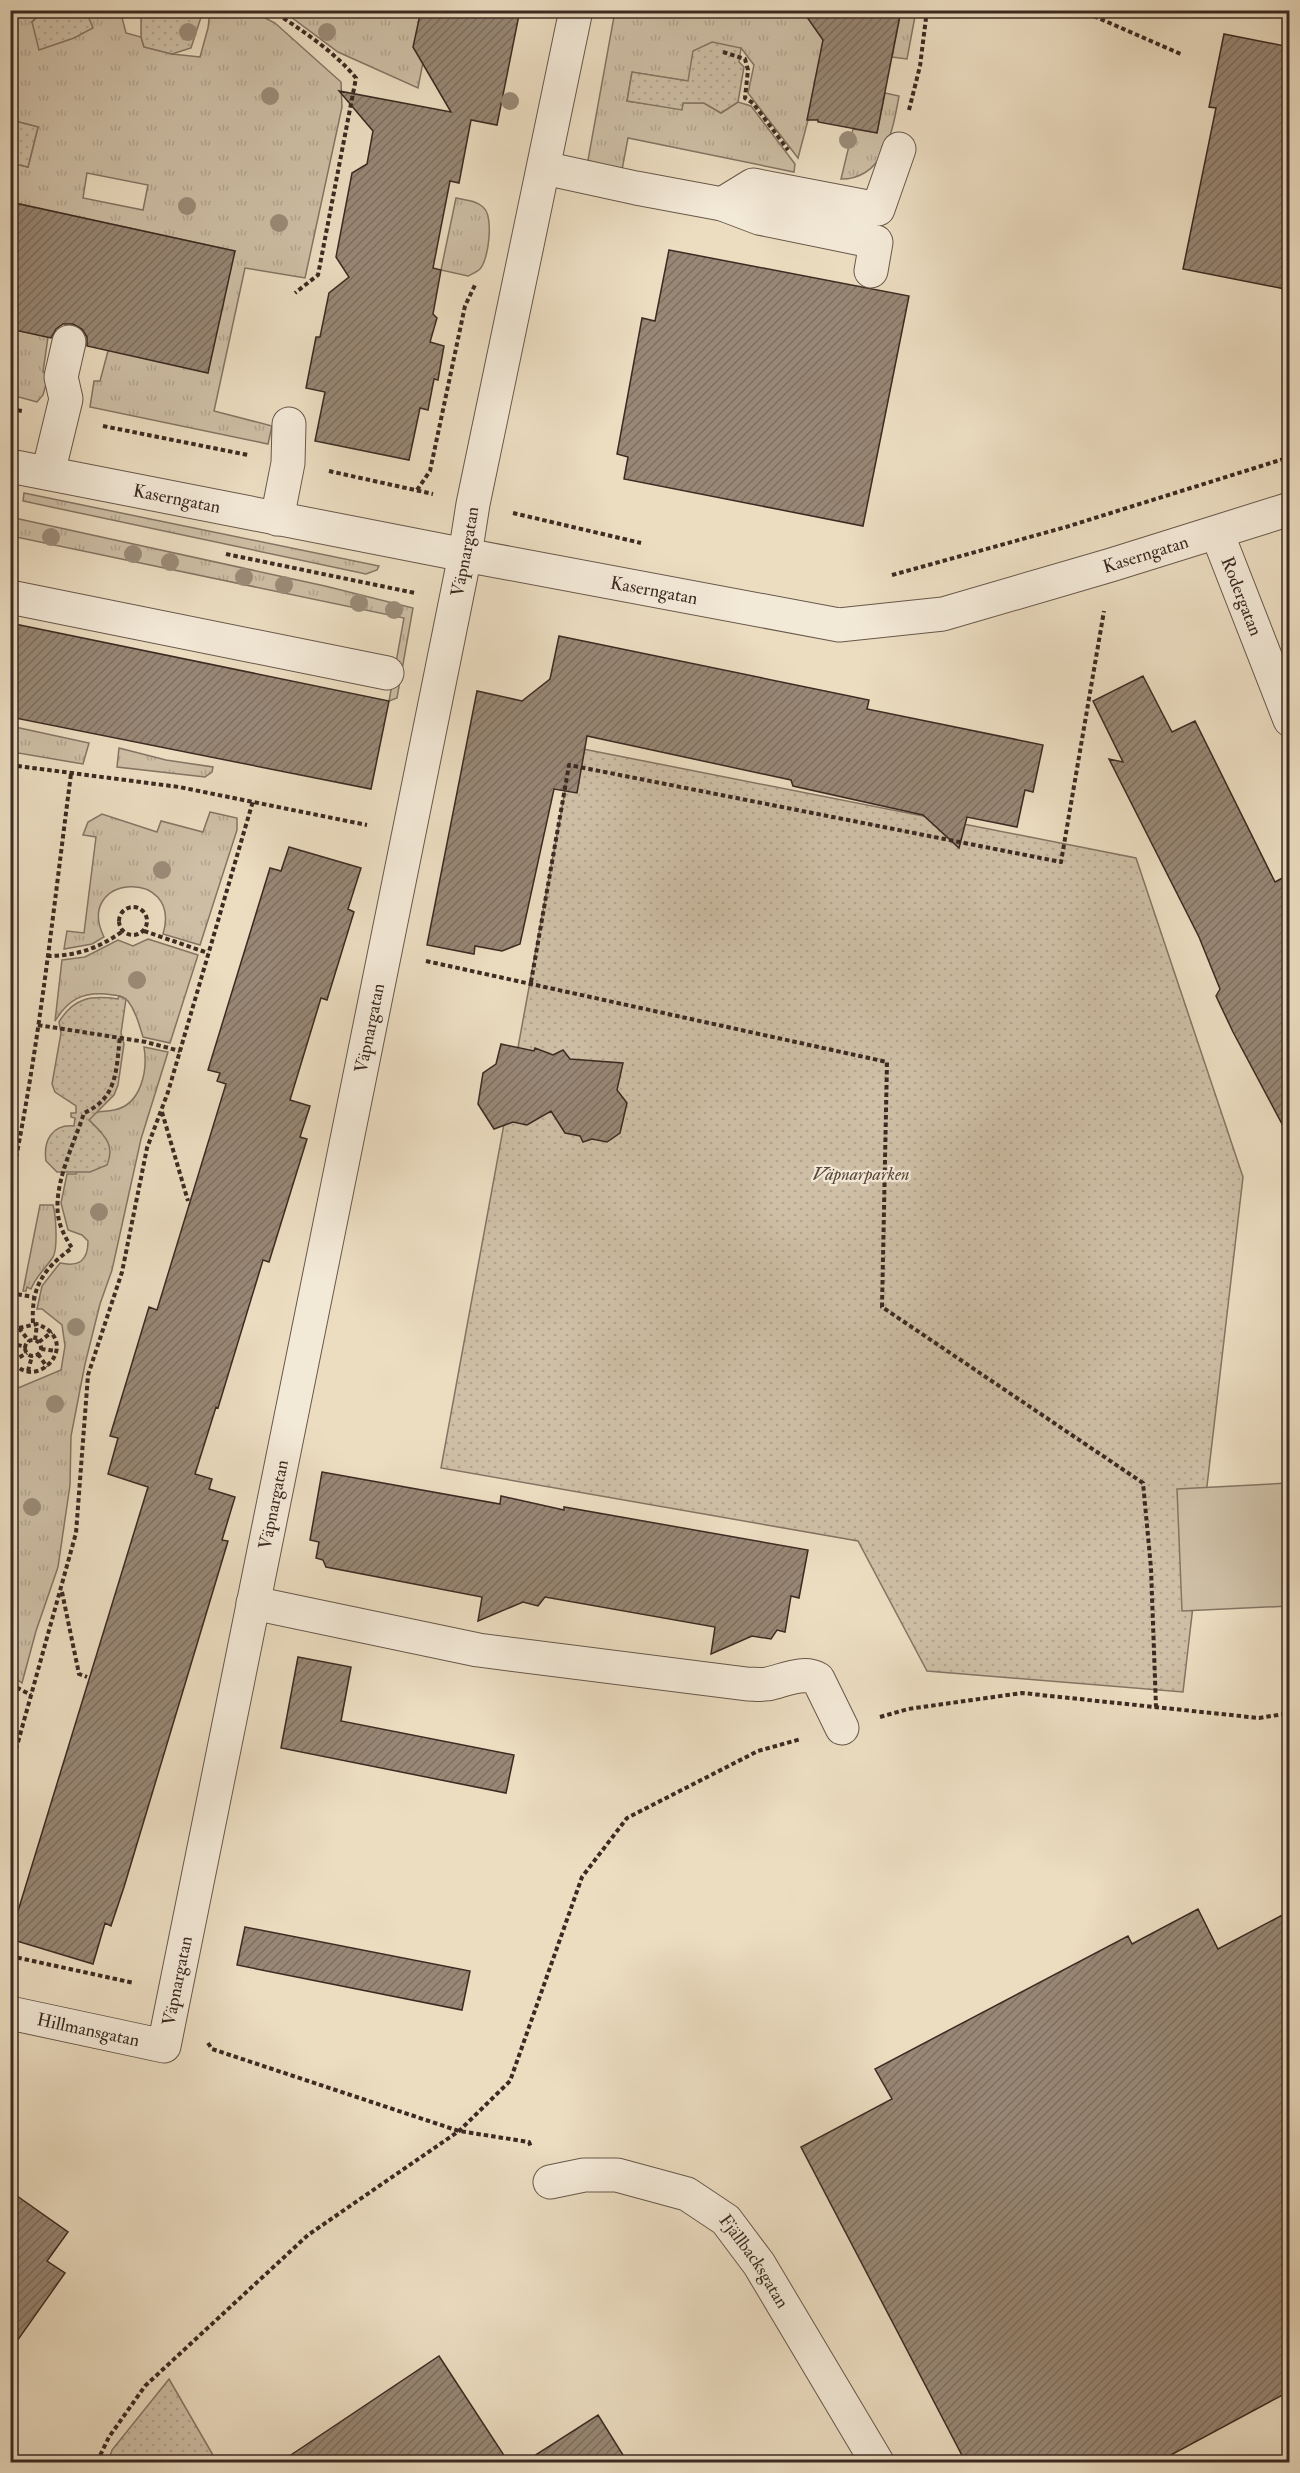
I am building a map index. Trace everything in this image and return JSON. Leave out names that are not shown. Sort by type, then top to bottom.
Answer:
[{"type":"street","name":"Väpnargatan","points":[[164,2046],[465,555],[473,504],[576,10]]},
{"type":"street","points":[[722,204],[753,185],[878,209],[899,149]]},
{"type":"street","points":[[544,168],[722,204],[759,218],[876,242],[872,271]]},
{"type":"street","points":[[48,473],[63,408],[61,377],[78,344]]},
{"type":"street","points":[[277,519],[288,463],[289,424]]},
{"type":"street","name":"Kaserngatan","points":[[10,466],[839,625],[944,614],[1290,509]]},
{"type":"street","name":"Rodergatan","points":[[1217,533],[1278,654],[1290,720]]},
{"type":"street","points":[[10,597],[387,673]]},
{"type":"street","points":[[253,1603],[478,1650],[598,1667],[747,1684],[764,1684],[804,1675],[814,1676],[818,1678],[842,1728]]},
{"type":"street","name":"Hillmansgatan","points":[[10,2013],[164,2046]]},
{"type":"street","name":"Fjällbacksgatan","points":[[550,2182],[584,2175],[617,2175],[687,2194],[726,2220],[759,2264],[877,2463]]},
{"type":"path","points":[[270,10],[347,67],[356,78],[318,275],[295,293]]},
{"type":"path","points":[[899,149],[920,66],[927,10]]},
{"type":"path","points":[[1080,10],[1183,55]]},
{"type":"path","points":[[723,52],[745,59],[748,70],[745,98],[753,103],[802,169],[819,198]]},
{"type":"path","points":[[10,409],[63,408],[288,463],[642,543]]},
{"type":"path","points":[[890,575],[1066,527],[1290,457]]},
{"type":"path","points":[[531,982],[569,765],[1060,862],[1111,565]]},
{"type":"path","points":[[10,765],[179,787],[362,825],[409,831]]},
{"type":"path","points":[[10,1187],[21,1139],[38,1025],[71,774]]},
{"type":"path","points":[[10,1771],[76,1533],[87,1375],[122,1272],[147,1148],[180,1051],[253,801]]},
{"type":"path","points":[[132,907],[140,909],[145,914],[147,922],[144,931],[129,935],[123,931],[119,924],[124,910],[132,907]]},
{"type":"path","points":[[47,956],[67,956],[88,951],[123,931]]},
{"type":"path","points":[[144,931],[208,953]]},
{"type":"path","points":[[385,953],[531,982],[887,1062],[882,1307],[1143,1483],[1151,1568],[1156,1707]]},
{"type":"path","points":[[38,1025],[120,1037],[180,1051]]},
{"type":"path","points":[[41,1349],[37,1341],[33,1297],[38,1282],[56,1259],[72,1248],[61,1227],[57,1211],[61,1180],[84,1113],[93,1109],[112,1089],[120,1037]]},
{"type":"path","points":[[161,1110],[188,1201]]},
{"type":"path","points":[[10,1293],[33,1297]]},
{"type":"path","points":[[10,1355],[13,1362],[20,1368],[35,1372],[47,1367],[57,1351],[52,1332],[35,1323],[19,1328],[10,1341],[26,1347]]},
{"type":"path","points":[[19,1328],[29,1341]]},
{"type":"path","points":[[29,1341],[37,1341],[52,1332]]},
{"type":"path","points":[[29,1341],[26,1347],[27,1353],[32,1356],[38,1354],[41,1349]]},
{"type":"path","points":[[41,1349],[57,1351]]},
{"type":"path","points":[[13,1362],[27,1353]]},
{"type":"path","points":[[38,1354],[47,1367]]},
{"type":"path","points":[[28,1371],[32,1356]]},
{"type":"path","points":[[62,1590],[79,1674],[87,1677]]},
{"type":"path","points":[[10,1684],[31,1695]]},
{"type":"path","points":[[97,2463],[109,2438],[145,2386],[308,2235],[459,2131],[510,2081],[582,1877],[627,1818],[758,1751],[908,1709],[1022,1693],[1259,1718],[1290,1713]]},
{"type":"path","points":[[10,1956],[175,1992],[212,2049],[459,2131],[529,2142],[550,2182]]},
{"type":"green space","points":[[120,10],[126,33],[141,37],[144,47],[172,54],[200,57],[210,11],[252,11],[275,23],[341,82],[342,107],[305,278],[245,268],[214,411],[272,426],[268,444],[90,407],[94,381],[100,381],[108,351],[235,251],[11,202],[11,163],[28,167],[38,127],[11,120],[11,11],[43,11],[32,22],[92,28],[86,11]],"holes":[[[87,173],[148,185],[143,210],[83,198]]]},
{"type":"green space","points":[[43,11],[86,11],[93,28],[74,38],[39,50],[32,22]]},
{"type":"green space","points":[[141,11],[203,11],[191,48],[172,54],[144,47],[141,37]]},
{"type":"green space","points":[[283,11],[433,11],[418,88],[338,52]]},
{"type":"green space","points":[[615,11],[829,11],[808,120],[798,158],[748,93],[754,65],[741,48],[688,81],[632,72],[627,101],[682,109],[683,103],[704,103],[721,113],[738,102],[751,106],[795,164],[794,172],[628,138],[622,170],[600,166],[588,160]]},
{"type":"green space","points":[[901,11],[916,11],[907,59],[892,57]]},
{"type":"green space","points":[[712,42],[741,48],[739,62],[744,67],[738,102],[721,113],[704,103],[683,103],[682,110],[627,101],[632,72],[688,81],[693,51]]},
{"type":"green space","points":[[885,93],[899,96],[894,123],[884,150],[868,171],[856,177],[841,179],[853,129],[877,133]]},
{"type":"green space","points":[[11,120],[38,127],[28,167],[11,163]]},
{"type":"green space","points":[[456,198],[480,205],[488,219],[489,238],[486,256],[479,270],[468,276],[441,270]]},
{"type":"green space","points":[[11,329],[48,337],[43,372],[49,374],[43,395],[37,402],[11,395]]},
{"type":"green space","points":[[24,493],[379,566],[377,570],[366,574],[23,501]]},
{"type":"green space","points":[[10,517],[325,586],[413,608],[397,698],[389,701],[404,618],[11,536]]},
{"type":"green space","points":[[15,727],[89,743],[83,764],[12,752]]},
{"type":"green space","name":"Väpnarparken","points":[[573,747],[1136,858],[1243,1177],[1183,1692],[927,1671],[858,1541],[441,1468]]},
{"type":"green space","points":[[119,748],[166,760],[213,767],[212,772],[205,777],[117,767]]},
{"type":"green space","points":[[210,812],[237,818],[237,830],[200,945],[163,934],[165,912],[158,897],[145,889],[129,887],[114,891],[103,901],[98,916],[104,937],[92,944],[64,949],[67,931],[84,933],[96,837],[83,835],[88,822],[102,814],[157,832],[161,821],[203,832]]},
{"type":"green space","points":[[148,939],[198,955],[170,1043],[143,1037],[131,1005],[126,999],[118,996],[90,994],[83,996],[65,1008],[55,1021],[62,960],[85,957],[118,940],[133,946]]},
{"type":"green space","points":[[119,996],[126,999],[121,1033],[124,1044],[118,1085],[114,1095],[89,1120],[109,1145],[107,1165],[90,1172],[57,1172],[46,1161],[46,1147],[55,1131],[66,1126],[74,1126],[75,1118],[71,1117],[71,1113],[76,1113],[76,1106],[55,1092],[52,1084],[61,1033],[59,1022],[64,1014],[77,1003],[91,998],[118,999]]},
{"type":"green space","points":[[144,1047],[168,1052],[141,1139],[112,1270],[100,1304],[85,1364],[71,1436],[70,1485],[58,1567],[36,1631],[22,1683],[11,1675],[10,1523],[17,1519],[15,1507],[11,1504],[11,1391],[61,1370],[65,1346],[62,1325],[42,1309],[37,1309],[42,1286],[60,1263],[72,1264],[81,1261],[88,1248],[88,1241],[82,1235],[68,1230],[61,1203],[67,1174],[76,1174],[101,1132],[89,1120],[92,1116],[97,1112],[123,1107],[131,1101],[141,1086],[145,1066]]},
{"type":"green space","points":[[40,1205],[53,1205],[56,1232],[55,1253],[31,1289],[27,1287],[26,1291],[23,1291]]},
{"type":"green space","points":[[1289,1483],[1289,1606],[1182,1611],[1177,1489]]},
{"type":"green space","points":[[169,2379],[217,2462],[108,2462],[112,2450]]},
{"type":"building","points":[[421,10],[520,10],[497,125],[471,120],[459,183],[450,181],[433,268],[441,270],[433,314],[437,318],[430,342],[444,346],[438,380],[434,379],[428,410],[420,408],[409,460],[315,441],[325,392],[306,388],[316,337],[320,337],[329,293],[349,277],[336,257],[352,173],[367,164],[373,131],[339,91],[451,112],[413,47]]},
{"type":"building","points":[[802,10],[901,10],[877,133],[818,122],[818,120],[807,120],[823,40]]},
{"type":"building","points":[[1224,34],[1290,47],[1290,290],[1183,269],[1216,108],[1209,107]]},
{"type":"building","points":[[10,202],[235,251],[208,373],[87,346],[87,337],[82,329],[73,324],[63,324],[56,329],[51,338],[10,329]]},
{"type":"building","points":[[669,250],[909,296],[863,526],[624,479],[628,457],[617,454],[642,318],[655,321]]},
{"type":"building","points":[[10,623],[389,701],[371,789],[10,717]]},
{"type":"building","points":[[559,636],[869,700],[867,709],[1043,745],[1033,792],[1025,790],[1017,827],[967,817],[959,848],[923,815],[793,786],[791,780],[587,736],[577,793],[554,789],[520,944],[502,951],[475,946],[474,954],[427,945],[477,691],[522,701],[550,679]]},
{"type":"building","points":[[1143,676],[1172,732],[1195,721],[1275,882],[1290,874],[1290,1139],[1233,1032],[1216,996],[1220,989],[1199,937],[1109,759],[1123,762],[1093,701]]},
{"type":"building","points":[[289,847],[361,868],[348,909],[354,912],[327,1000],[321,998],[290,1100],[310,1106],[300,1137],[307,1139],[269,1262],[263,1260],[218,1408],[216,1407],[195,1474],[212,1479],[209,1489],[235,1497],[222,1540],[228,1541],[124,1887],[111,1926],[105,1923],[93,1964],[10,1939],[10,1937],[148,1487],[108,1474],[118,1438],[110,1436],[149,1307],[157,1310],[226,1084],[217,1081],[220,1073],[208,1070],[270,868],[281,871]]},
{"type":"building","points":[[501,1044],[534,1051],[535,1048],[553,1055],[563,1050],[570,1059],[623,1063],[617,1090],[627,1103],[620,1133],[607,1142],[592,1139],[583,1142],[580,1136],[565,1133],[551,1111],[527,1125],[513,1122],[494,1129],[478,1104],[483,1073],[496,1064]]},
{"type":"building","points":[[322,1472],[500,1504],[501,1496],[564,1510],[564,1507],[808,1550],[799,1598],[791,1596],[785,1632],[777,1630],[771,1639],[752,1636],[711,1654],[715,1627],[545,1597],[538,1606],[523,1602],[478,1621],[482,1597],[326,1567],[323,1560],[316,1558],[319,1542],[310,1540]]},
{"type":"building","points":[[298,1657],[351,1667],[341,1721],[514,1755],[506,1793],[281,1748]]},
{"type":"building","points":[[1198,1909],[1218,1949],[1290,1911],[1290,2391],[1156,2463],[966,2463],[801,2147],[892,2099],[875,2069],[1128,1936],[1132,1944]]},
{"type":"building","points":[[245,1927],[470,1971],[462,2010],[237,1965]]},
{"type":"building","points":[[10,2191],[68,2232],[47,2261],[65,2273],[10,2351]]},
{"type":"building","points":[[439,2356],[509,2463],[279,2463]]},
{"type":"building","points":[[598,2415],[628,2463],[523,2463]]}]
